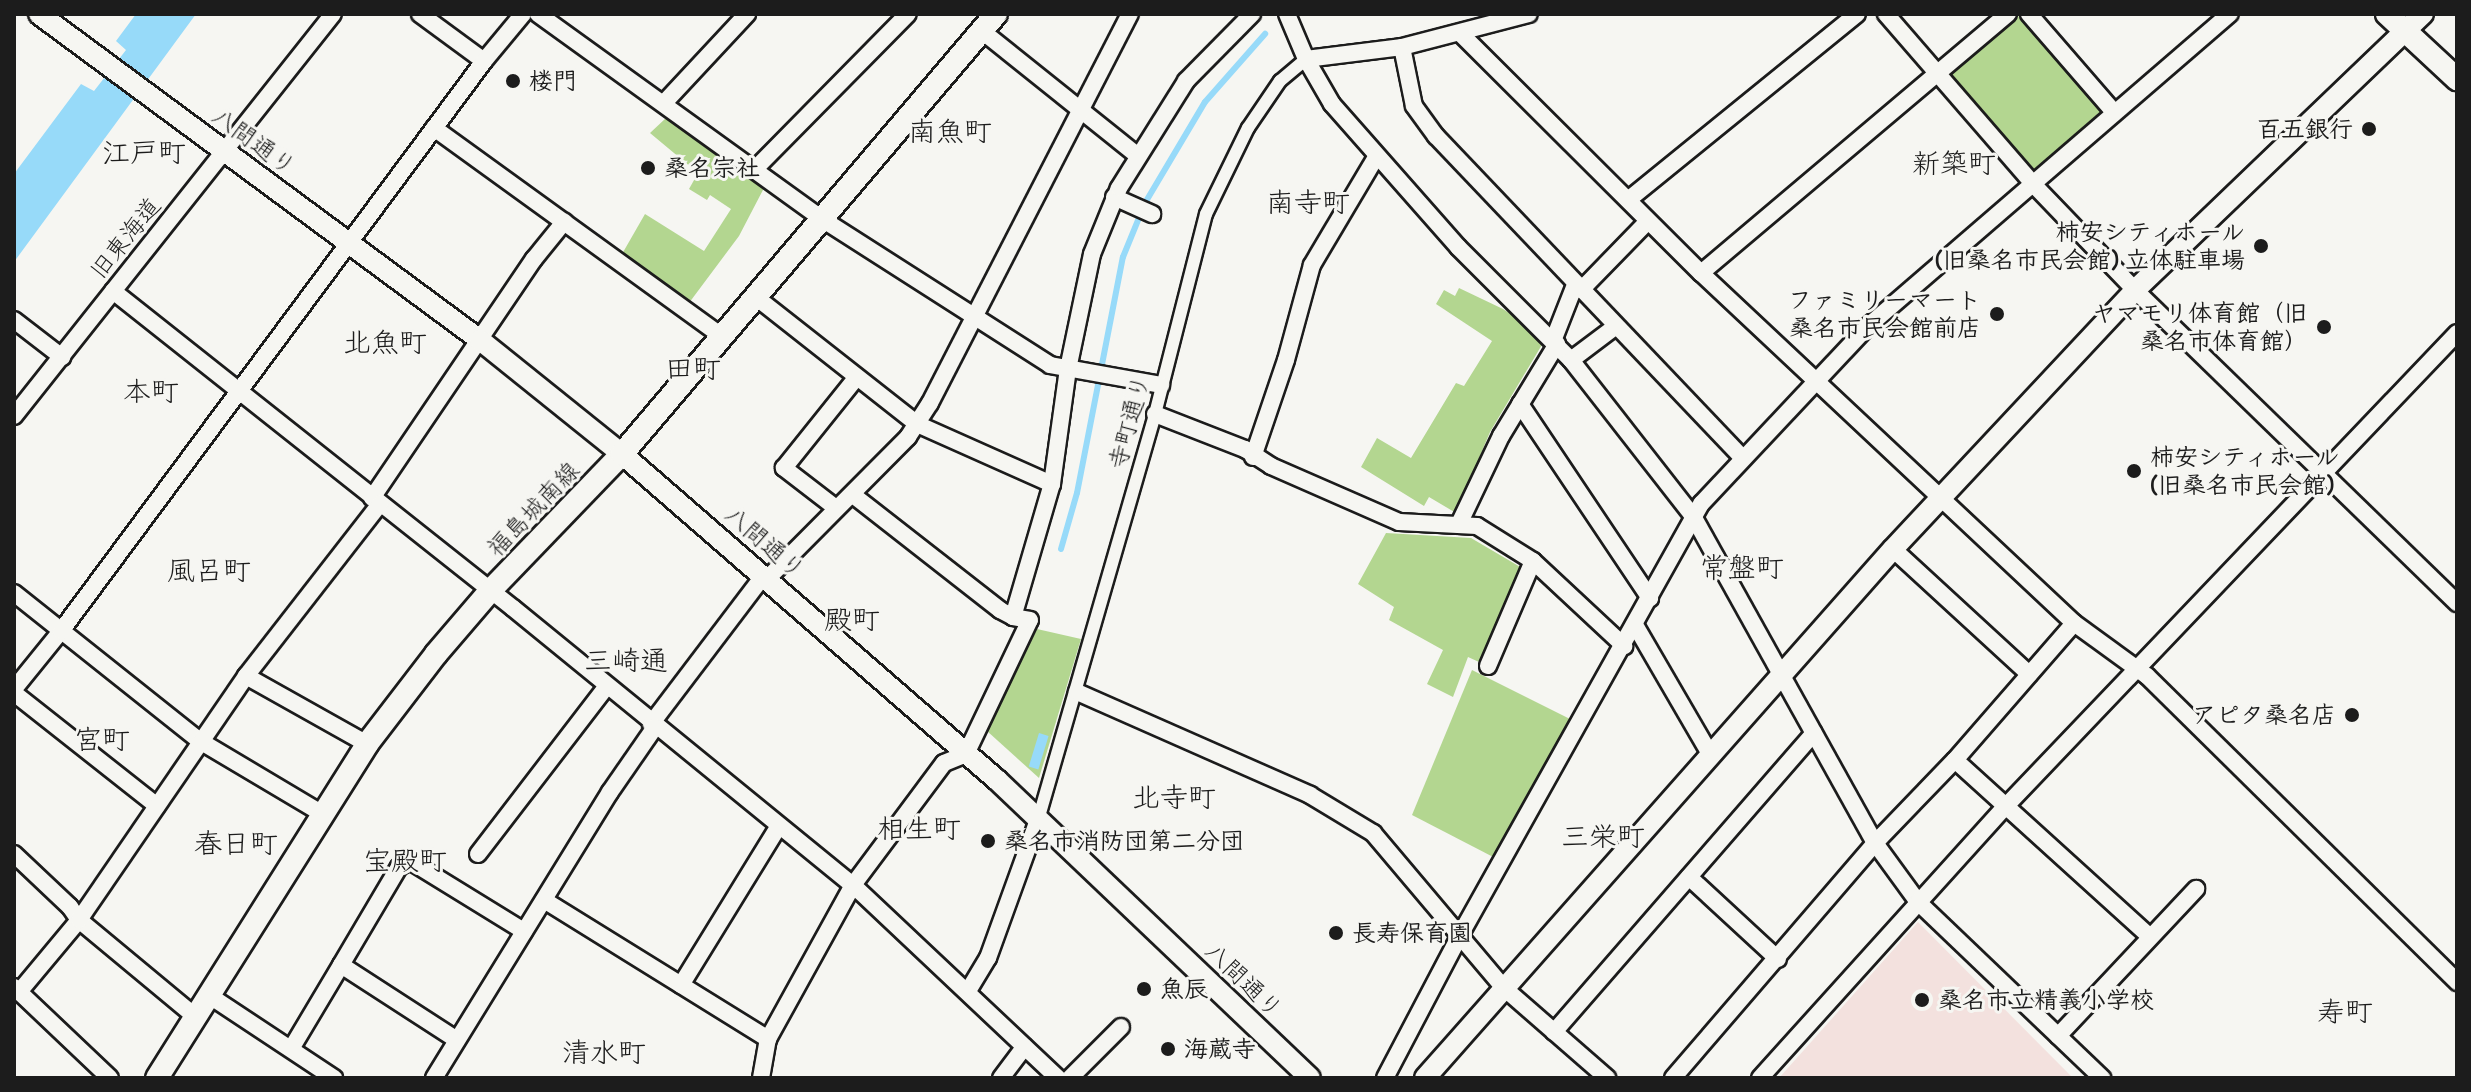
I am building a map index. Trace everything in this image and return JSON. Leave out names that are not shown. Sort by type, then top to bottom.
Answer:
[{"type":"main road","points":[[2387,14],[2457,79]]},
{"type":"main road","name":"福島城南線","points":[[157,1078],[367,744],[490,591],[622,454],[989,22]]},
{"type":"street","name":"八間通り","points":[[39,14],[480,340],[622,454],[766,576],[966,754],[1310,1078]]},
{"type":"street","name":"旧東海道","points":[[14,416],[333,14]]},
{"type":"street","points":[[420,14],[484,61]]},
{"type":"street","points":[[157,806],[14,691],[484,61],[523,14]]},
{"type":"street","points":[[538,14],[756,168],[822,219],[1050,365],[1115,374],[1161,385]]},
{"type":"street","points":[[664,103],[747,14]]},
{"type":"street","points":[[756,168],[908,14]]},
{"type":"street","points":[[434,1078],[653,725],[766,576],[853,495],[917,424],[1130,14]]},
{"type":"street","points":[[1013,617],[1052,484],[1092,254],[1114,197],[1186,81],[1252,14]]},
{"type":"street","points":[[1287,14],[1306,59],[1332,104],[1458,247],[1571,360],[1693,516],[1875,843],[1918,902],[2102,1078]]},
{"type":"street","points":[[1306,59],[1402,47],[1529,14]]},
{"type":"street","points":[[1628,200],[1857,14]]},
{"type":"street","points":[[1886,14],[2034,185],[2135,290],[2457,603]]},
{"type":"street","points":[[1701,273],[2008,14]]},
{"type":"street","points":[[2029,14],[2114,112]]},
{"type":"street","points":[[1385,1078],[1459,937],[1624,646],[1693,516],[1743,458],[1867,327],[2230,14]]},
{"type":"street","points":[[1425,1078],[1893,549],[2135,290],[2423,14]]},
{"type":"street","points":[[989,22],[1082,111],[1138,156]]},
{"type":"street","points":[[1461,34],[1701,273],[2074,623],[2136,671],[2147,676],[2457,982]]},
{"type":"street","points":[[1402,47],[1414,106],[1436,136],[1743,458]]},
{"type":"street","name":"寺町通り","points":[[1038,820],[1155,414],[1206,214],[1248,128],[1280,81],[1306,59]]},
{"type":"street","points":[[434,128],[723,337]]},
{"type":"street","points":[[1253,457],[1286,360],[1312,265],[1376,157]]},
{"type":"street","points":[[1114,197],[1144,210]]},
{"type":"street","points":[[1459,524],[1501,436],[1555,342],[1578,287],[1648,221]]},
{"type":"street","points":[[110,1078],[16,990],[79,920],[246,676],[376,501],[480,340],[564,222]]},
{"type":"street","points":[[113,291],[853,885],[1058,1078]]},
{"type":"street","points":[[757,298],[917,424],[1052,484]]},
{"type":"street","points":[[14,320],[62,357]]},
{"type":"street","points":[[1571,360],[1615,327]]},
{"type":"street","points":[[1760,1078],[2005,807],[2457,333]]},
{"type":"street","points":[[836,508],[784,468],[856,378]]},
{"type":"street","points":[[1520,404],[1650,598]]},
{"type":"street","points":[[1155,414],[1245,449],[1253,457],[1399,522],[1477,526],[1533,561],[1624,646]]},
{"type":"street","points":[[761,1078],[768,1039],[853,885],[944,763],[966,754],[1030,620],[1013,617],[1000,610],[853,495]]},
{"type":"street","points":[[1893,549],[2029,674]]},
{"type":"street","points":[[1488,666],[1533,561]]},
{"type":"street","points":[[14,593],[200,741],[323,814]]},
{"type":"street","points":[[1673,1078],[1875,843],[1955,760],[2074,623]]},
{"type":"street","points":[[1635,625],[1710,754]]},
{"type":"street","points":[[246,676],[367,744]]},
{"type":"street","points":[[478,854],[607,686]]},
{"type":"street","points":[[1077,692],[1310,795],[1373,833],[1504,988],[1607,1078]]},
{"type":"street","points":[[1554,1032],[1814,733]]},
{"type":"street","points":[[1955,760],[2150,937]]},
{"type":"street","points":[[968,991],[988,958],[1038,820]]},
{"type":"street","points":[[681,985],[779,826]]},
{"type":"street","points":[[14,854],[79,920],[197,1018]]},
{"type":"street","points":[[291,1049],[399,867],[410,861],[524,931]]},
{"type":"street","points":[[1689,877],[1778,959]]},
{"type":"street","points":[[2058,1036],[2196,889]]},
{"type":"street","points":[[544,900],[768,1039]]},
{"type":"street","points":[[341,965],[457,1040]]},
{"type":"street","points":[[210,996],[334,1078]]},
{"type":"street","points":[[1070,1078],[1121,1027]]},
{"type":"street","points":[[1001,1078],[1024,1047]]},
{"type":"shaded area","name":"桑名市立精義小学校","points":[[1918,922],[2073,1078],[1779,1078]]},
{"type":"green space","points":[[2020,15],[2103,110],[2033,170],[1951,75]]},
{"type":"green space","points":[[666,118],[764,188],[739,236],[689,303],[622,254],[645,214],[704,251],[731,209],[710,195],[707,200],[689,189],[698,173],[650,133]]},
{"type":"green space","points":[[1459,288],[1503,309],[1541,334],[1543,343],[1490,432],[1456,513],[1429,497],[1424,506],[1361,467],[1377,438],[1411,458],[1456,383],[1464,386],[1492,341],[1436,304],[1444,290],[1455,296]]},
{"type":"green space","points":[[1386,533],[1471,538],[1522,568],[1479,662],[1468,657],[1453,697],[1427,684],[1443,650],[1389,620],[1394,607],[1358,584]]},
{"type":"green space","points":[[1037,629],[1081,639],[1039,778],[987,731]]},
{"type":"green space","points":[[1472,670],[1576,722],[1499,860],[1412,815]]},
{"type":"water","points":[[136,14],[196,14],[14,262],[14,174],[81,84],[94,91],[126,50],[116,41]]},
{"type":"water","points":[[1039,733],[1049,736],[1038,769],[1029,766]]},
{"type":"waterway","points":[[1061,549],[1077,493],[1123,257],[1145,203],[1205,102],[1265,34]]},
{"type":"place","name":"楼門","points":[[513,81]]},
{"type":"place","name":"百五銀行","points":[[2369,129]]},
{"type":"place","name":"桑名宗社","points":[[648,168]]},
{"type":"place","name":"柿安シティホール (旧桑名市民会館) 立体駐車場","points":[[2261,246]]},
{"type":"place","name":"ファミリーマート 桑名市民会館前店","points":[[1997,314]]},
{"type":"place","name":"ヤマモリ体育館（旧 桑名市体育館）","points":[[2324,327]]},
{"type":"place","name":"柿安シティホール (旧桑名市民会館)","points":[[2134,471]]},
{"type":"place","name":"アピタ桑名店","points":[[2352,715]]},
{"type":"place","name":"桑名市消防団第二分団","points":[[988,841]]},
{"type":"place","name":"長寿保育園","points":[[1336,933]]},
{"type":"place","name":"魚辰","points":[[1144,989]]},
{"type":"place","name":"桑名市立精義小学校","points":[[1922,1000]]},
{"type":"place","name":"海蔵寺","points":[[1168,1049]]},
{"type":"district","name":"南魚町","points":[[950,131]]},
{"type":"district","name":"江戸町","points":[[144,152]]},
{"type":"district","name":"新築町","points":[[1954,163]]},
{"type":"district","name":"南寺町","points":[[1308,202]]},
{"type":"district","name":"北魚町","points":[[385,342]]},
{"type":"district","name":"田町","points":[[693,368]]},
{"type":"district","name":"本町","points":[[151,391]]},
{"type":"district","name":"常盤町","points":[[1742,567]]},
{"type":"district","name":"風呂町","points":[[209,570]]},
{"type":"district","name":"殿町","points":[[852,619]]},
{"type":"district","name":"三崎通","points":[[626,660]]},
{"type":"district","name":"宮町","points":[[102,739]]},
{"type":"district","name":"北寺町","points":[[1174,797]]},
{"type":"district","name":"相生町","points":[[919,828]]},
{"type":"district","name":"三栄町","points":[[1603,836]]},
{"type":"district","name":"春日町","points":[[236,843]]},
{"type":"district","name":"宝殿町","points":[[405,860]]},
{"type":"district","name":"寿町","points":[[2345,1011]]},
{"type":"district","name":"清水町","points":[[604,1052]]}]
